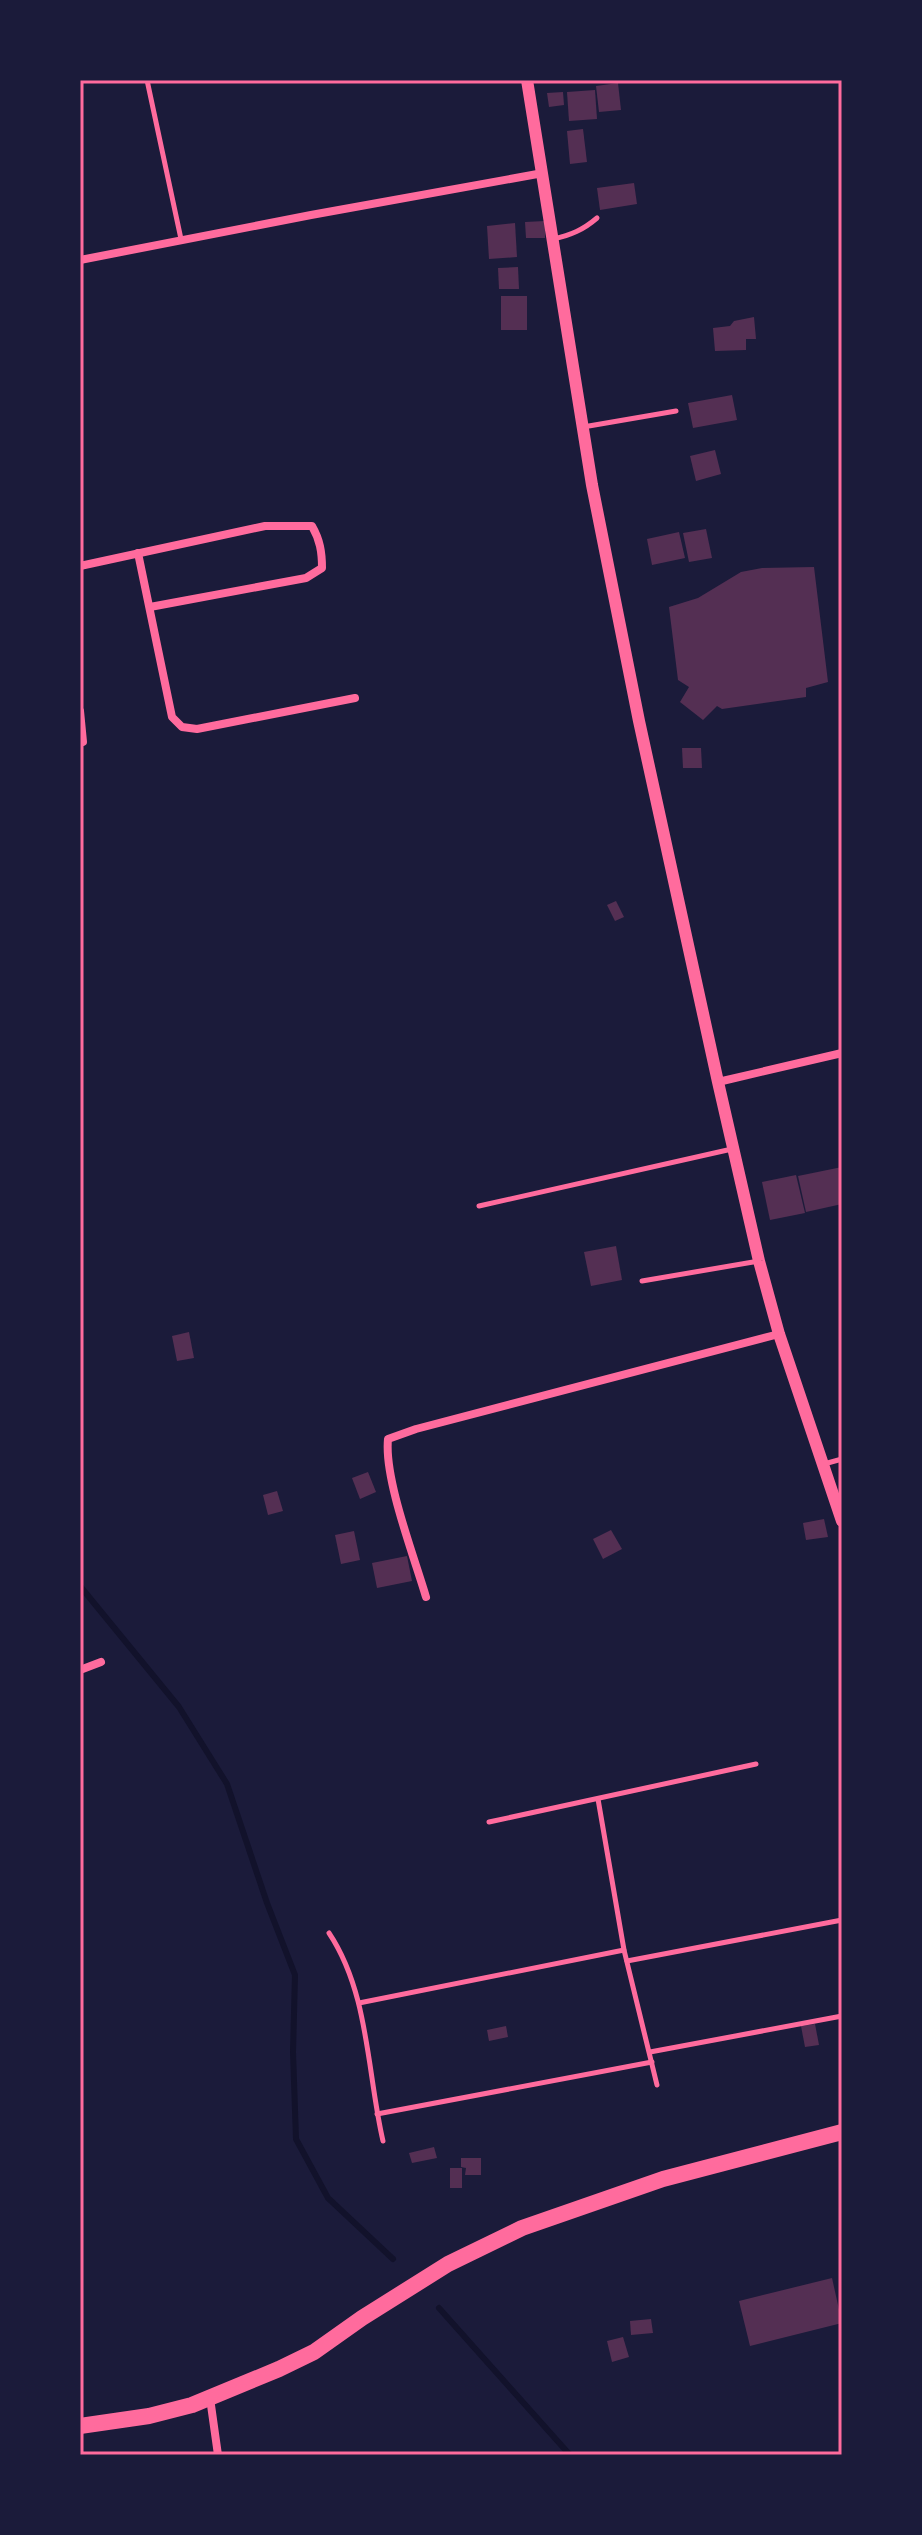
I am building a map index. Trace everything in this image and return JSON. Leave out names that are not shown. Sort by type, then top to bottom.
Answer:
[{"type":"main road","points":[[80,2426],[149,2416],[210,2398],[314,2352],[428,2276],[522,2228],[677,2175],[842,2132]]},
{"type":"street","points":[[527,80],[595,499],[639,721],[759,1261],[779,1334],[842,1521]]},
{"type":"street","points":[[80,260],[543,173]]},
{"type":"street","points":[[80,566],[265,526],[312,526],[322,552],[322,568],[306,578],[150,607]]},
{"type":"street","points":[[138,553],[172,717],[182,727],[197,729],[355,698]]},
{"type":"street","points":[[80,711],[83,742],[80,743]]},
{"type":"street","points":[[718,1082],[842,1053]]},
{"type":"street","points":[[426,1597],[396,1497],[386,1454],[388,1439],[779,1334]]},
{"type":"street","points":[[80,1670],[101,1662]]},
{"type":"street","points":[[210,2398],[218,2455]]},
{"type":"lane","points":[[147,80],[181,240]]},
{"type":"lane","points":[[553,239],[571,235],[597,218]]},
{"type":"lane","points":[[583,427],[676,411]]},
{"type":"lane","points":[[479,1206],[733,1149]]},
{"type":"lane","points":[[642,1281],[759,1261]]},
{"type":"lane","points":[[823,1464],[842,1459]]},
{"type":"lane","points":[[489,1822],[756,1764]]},
{"type":"lane","points":[[598,1799],[624,1950],[657,2085]]},
{"type":"lane","points":[[627,1961],[842,1920]]},
{"type":"lane","points":[[329,1933],[341,1951],[359,2003],[383,2141]]},
{"type":"lane","points":[[359,2003],[624,1950]]},
{"type":"lane","points":[[650,2052],[842,2016]]},
{"type":"lane","points":[[377,2114],[652,2062]]},
{"type":"building","points":[[618,83],[621,110],[599,112],[596,86]]},
{"type":"building","points":[[595,90],[597,119],[569,121],[567,92]]},
{"type":"building","points":[[563,92],[564,105],[549,107],[547,93]]},
{"type":"building","points":[[583,129],[587,162],[570,164],[567,131]]},
{"type":"building","points":[[634,183],[637,204],[600,210],[597,188]]},
{"type":"building","points":[[545,221],[545,238],[526,238],[525,222]]},
{"type":"building","points":[[515,223],[517,257],[489,259],[487,226]]},
{"type":"building","points":[[518,267],[519,289],[499,289],[498,268]]},
{"type":"building","points":[[501,296],[527,296],[527,330],[501,330]]},
{"type":"building","points":[[754,317],[756,339],[746,339],[746,350],[715,351],[713,328],[730,326],[734,321]]},
{"type":"building","points":[[732,395],[737,420],[693,428],[688,403]]},
{"type":"building","points":[[715,450],[721,474],[696,481],[690,456]]},
{"type":"building","points":[[706,529],[712,558],[689,562],[683,533]]},
{"type":"building","points":[[679,532],[685,558],[652,565],[647,539]]},
{"type":"building","points":[[814,567],[828,682],[806,688],[806,697],[722,709],[717,706],[703,720],[680,702],[689,687],[678,680],[669,607],[698,598],[741,572],[762,568]]},
{"type":"building","points":[[682,748],[701,748],[702,768],[683,768]]},
{"type":"building","points":[[616,901],[624,917],[615,921],[607,905]]},
{"type":"building","points":[[842,1167],[842,1204],[806,1212],[798,1176]]},
{"type":"building","points":[[796,1175],[805,1213],[770,1220],[762,1182]]},
{"type":"building","points":[[616,1246],[622,1280],[591,1286],[584,1252]]},
{"type":"building","points":[[189,1332],[194,1358],[177,1361],[172,1336]]},
{"type":"building","points":[[368,1472],[376,1492],[360,1499],[352,1478]]},
{"type":"building","points":[[277,1491],[283,1511],[268,1515],[263,1495]]},
{"type":"building","points":[[824,1519],[828,1537],[806,1540],[803,1523]]},
{"type":"building","points":[[611,1530],[622,1549],[603,1559],[593,1539]]},
{"type":"building","points":[[354,1531],[360,1560],[341,1564],[335,1535]]},
{"type":"building","points":[[407,1556],[412,1581],[377,1588],[372,1563]]},
{"type":"building","points":[[815,2024],[819,2045],[805,2047],[801,2026]]},
{"type":"building","points":[[506,2026],[508,2037],[489,2041],[487,2030]]},
{"type":"building","points":[[434,2147],[437,2158],[412,2163],[409,2153]]},
{"type":"building","points":[[461,2158],[481,2158],[481,2175],[465,2175],[466,2168],[461,2167]]},
{"type":"building","points":[[450,2168],[462,2168],[462,2188],[450,2188]]},
{"type":"building","points":[[832,2278],[842,2323],[750,2346],[739,2301]]},
{"type":"building","points":[[651,2319],[653,2333],[631,2335],[630,2321]]},
{"type":"building","points":[[623,2337],[629,2357],[612,2362],[607,2341]]},
{"type":"waterway","points":[[80,1586],[179,1707],[227,1784],[295,1975],[293,2052],[296,2139],[328,2198],[393,2259]]},
{"type":"waterway","points":[[439,2308],[570,2455]]}]
